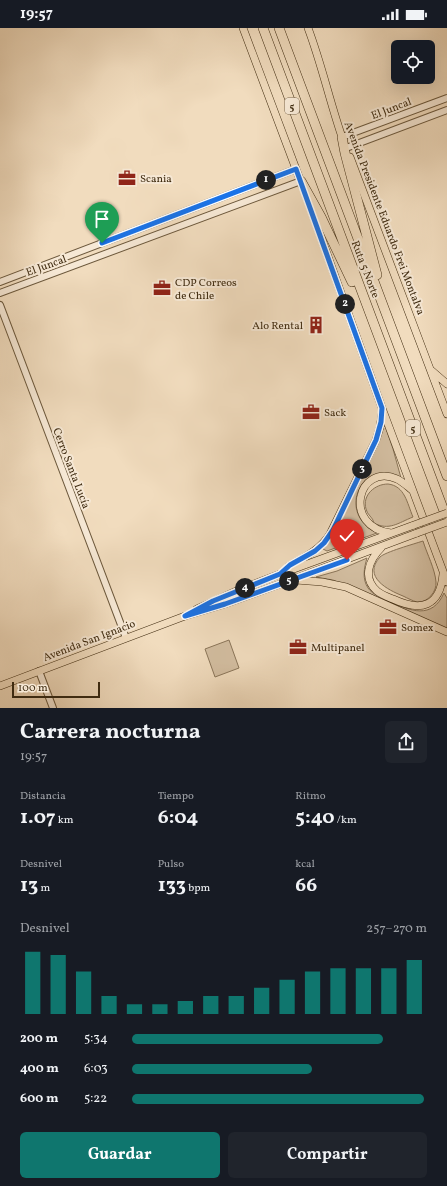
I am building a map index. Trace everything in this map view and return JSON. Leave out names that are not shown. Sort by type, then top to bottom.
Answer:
[{"type":"highway","name":"Ruta 5 Norte","points":[[263,28],[447,520]]},
{"type":"highway","name":"Ruta 5 Norte","points":[[279,28],[447,476]]},
{"type":"highway","points":[[342,137],[389,319]]},
{"type":"highway","points":[[301,181],[321,217],[379,337]]},
{"type":"main road","points":[[243,28],[301,181],[412,491],[447,582]]},
{"type":"main road","name":"Avenida Presidente Eduardo Frei Montalva","points":[[308,28],[321,63],[333,112],[342,137],[447,414]]},
{"type":"main road","points":[[430,370],[447,384]]},
{"type":"main road","points":[[280,574],[290,565],[315,551],[324,543],[330,534],[376,440],[381,422],[382,408]]},
{"type":"main road","points":[[391,533],[377,529],[368,523],[364,518],[359,500],[361,492],[370,481],[386,477],[398,480],[412,491]]},
{"type":"main road","name":"Avenida San Ignacio","points":[[185,616],[213,601],[280,574],[447,513]]},
{"type":"main road","name":"Avenida San Ignacio","points":[[0,686],[185,616],[294,580],[418,533],[447,520]]},
{"type":"main road","points":[[384,545],[371,560],[368,572],[369,580],[373,587],[382,594],[411,606],[426,605],[438,595],[443,572]]},
{"type":"main road","points":[[294,580],[322,582],[341,586],[447,632]]},
{"type":"street","name":"El Juncal","points":[[342,137],[447,98]]},
{"type":"street","name":"El Juncal","points":[[346,148],[447,110]]},
{"type":"street","points":[[393,118],[397,129]]},
{"type":"street","name":"El Juncal","points":[[0,282],[296,169]]},
{"type":"street","name":"El Juncal","points":[[0,293],[301,181]]},
{"type":"street","name":"Cerro Santa Lucía","points":[[0,305],[126,638]]},
{"type":"street","points":[[39,671],[53,708]]},
{"type":"shaded area","points":[[385,426],[401,478],[386,474],[373,476],[364,483],[358,492],[356,503],[358,514],[365,525],[377,533],[327,551],[323,549],[336,531],[378,444],[383,427]]},
{"type":"shaded area","points":[[383,484],[394,485],[402,492],[413,517],[394,525],[384,526],[374,523],[365,504],[368,495],[374,488]]},
{"type":"shaded area","points":[[423,541],[434,572],[436,585],[431,596],[425,601],[417,602],[384,586],[375,577],[374,571],[375,564],[383,555]]},
{"type":"shaded area","points":[[367,558],[364,573],[368,588],[372,593],[405,608],[420,611],[427,610],[439,602],[444,593],[447,598],[447,629],[333,580],[316,577],[337,571]]},
{"type":"shaded area","points":[[229,640],[239,668],[215,677],[205,649]]},
{"type":"place","name":"Scania","points":[[127,178]]},
{"type":"place","name":"CDP Correos de Chile","points":[[162,288]]},
{"type":"place","name":"Alo Rental","points":[[316,325]]},
{"type":"place","name":"Sack","points":[[311,412]]},
{"type":"place","name":"Somex","points":[[388,627]]},
{"type":"place","name":"Multipanel","points":[[298,647]]},
{"type":"route","points":[[102,243],[296,169],[382,408],[379,432],[333,530],[320,547],[312,554],[290,565],[280,574],[213,601],[185,616],[225,604],[347,560]]}]
